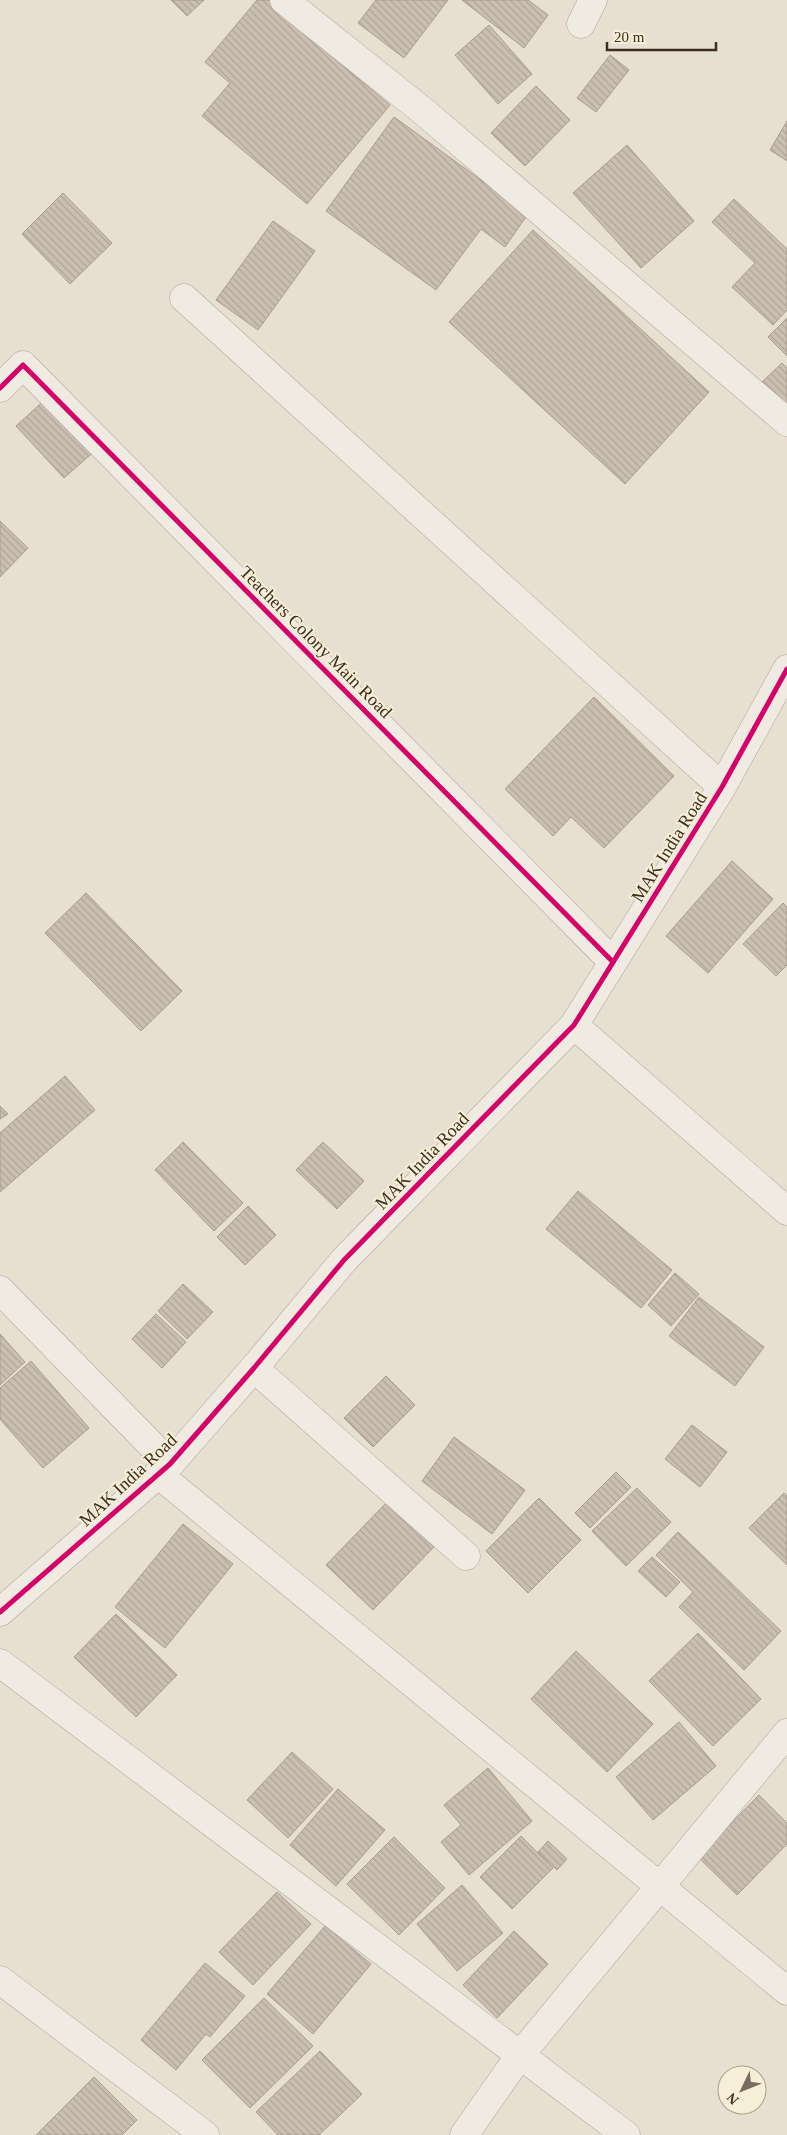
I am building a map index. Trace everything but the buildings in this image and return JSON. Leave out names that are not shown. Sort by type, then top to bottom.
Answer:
[{"type":"street","points":[[284,0],[431,117],[787,422]]},
{"type":"street","points":[[580,24],[593,0]]},
{"type":"street","points":[[184,298],[722,787]]},
{"type":"street","name":"Teachers Colony Main Road","points":[[0,388],[22,365],[613,962]]},
{"type":"street","name":"MAK India Road","points":[[0,1612],[164,1469],[254,1368],[344,1260],[574,1025],[722,787],[787,669]]},
{"type":"street","points":[[574,1025],[787,1211]]},
{"type":"street","points":[[0,1290],[164,1469],[659,1886],[787,1991]]},
{"type":"street","points":[[254,1368],[466,1556]]},
{"type":"street","points":[[0,1663],[626,2135]]},
{"type":"street","points":[[464,2135],[520,2055],[787,1734]]},
{"type":"street","points":[[0,1980],[205,2135]]},
{"type":"cycle path","points":[[0,388],[23,365],[613,962]]},
{"type":"cycle path","points":[[0,1612],[170,1464],[254,1368],[344,1260],[574,1025],[722,787],[787,669]]}]
